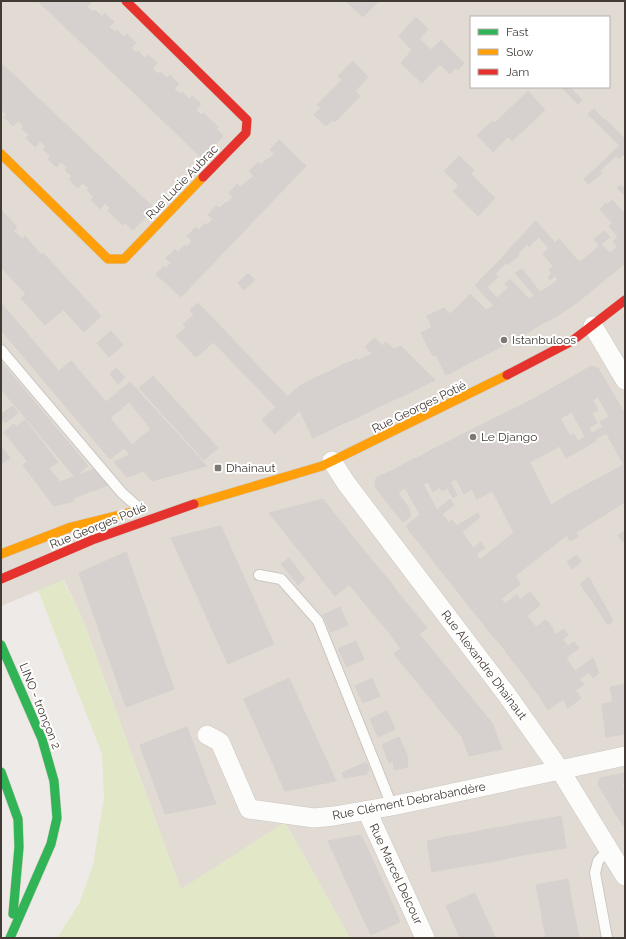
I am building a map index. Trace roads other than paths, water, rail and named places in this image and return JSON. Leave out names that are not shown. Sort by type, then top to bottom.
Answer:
[{"type":"main road","name":"Rue Lucie Aubrac","points":[[1,154],[108,259],[124,259],[246,133],[247,120],[126,1]]},
{"type":"main road","name":"Rue Georges Potié","points":[[1,579],[147,519],[206,499],[292,476],[332,462],[499,380],[572,340],[593,326],[625,300]]},
{"type":"main road","name":"Rue Georges Potié","points":[[158,506],[206,499]]},
{"type":"main road","name":"Rue Georges Potié","points":[[1,554],[71,527],[143,509]]},
{"type":"main road","name":"LINO - tronçon 2","points":[[1,645],[42,739],[54,781],[57,818],[52,844],[10,937]]},
{"type":"main road","name":"LINO - tronçon 2","points":[[1,772],[18,820],[19,847],[10,937]]},
{"type":"street","points":[[593,326],[625,380]]},
{"type":"street","name":"Rue Alexandre Dhainaut","points":[[332,462],[346,483],[502,689],[560,770],[625,876]]},
{"type":"street","name":"Rue Clément Debrabandère","points":[[207,735],[220,742],[249,809],[314,818],[367,811],[625,756]]},
{"type":"street","name":"Rue Marcel Delcour","points":[[367,811],[425,938]]},
{"type":"lane","points":[[1,350],[122,493],[143,509],[147,519]]},
{"type":"lane","points":[[259,575],[281,579],[318,621],[392,806]]},
{"type":"lane","points":[[607,938],[595,873],[596,864],[608,850]]},
{"type":"place","name":"Istanbuloos","points":[[504,340]]},
{"type":"place","name":"Le Django","points":[[473,437]]},
{"type":"place","name":"Dhainaut","points":[[218,468]]}]
